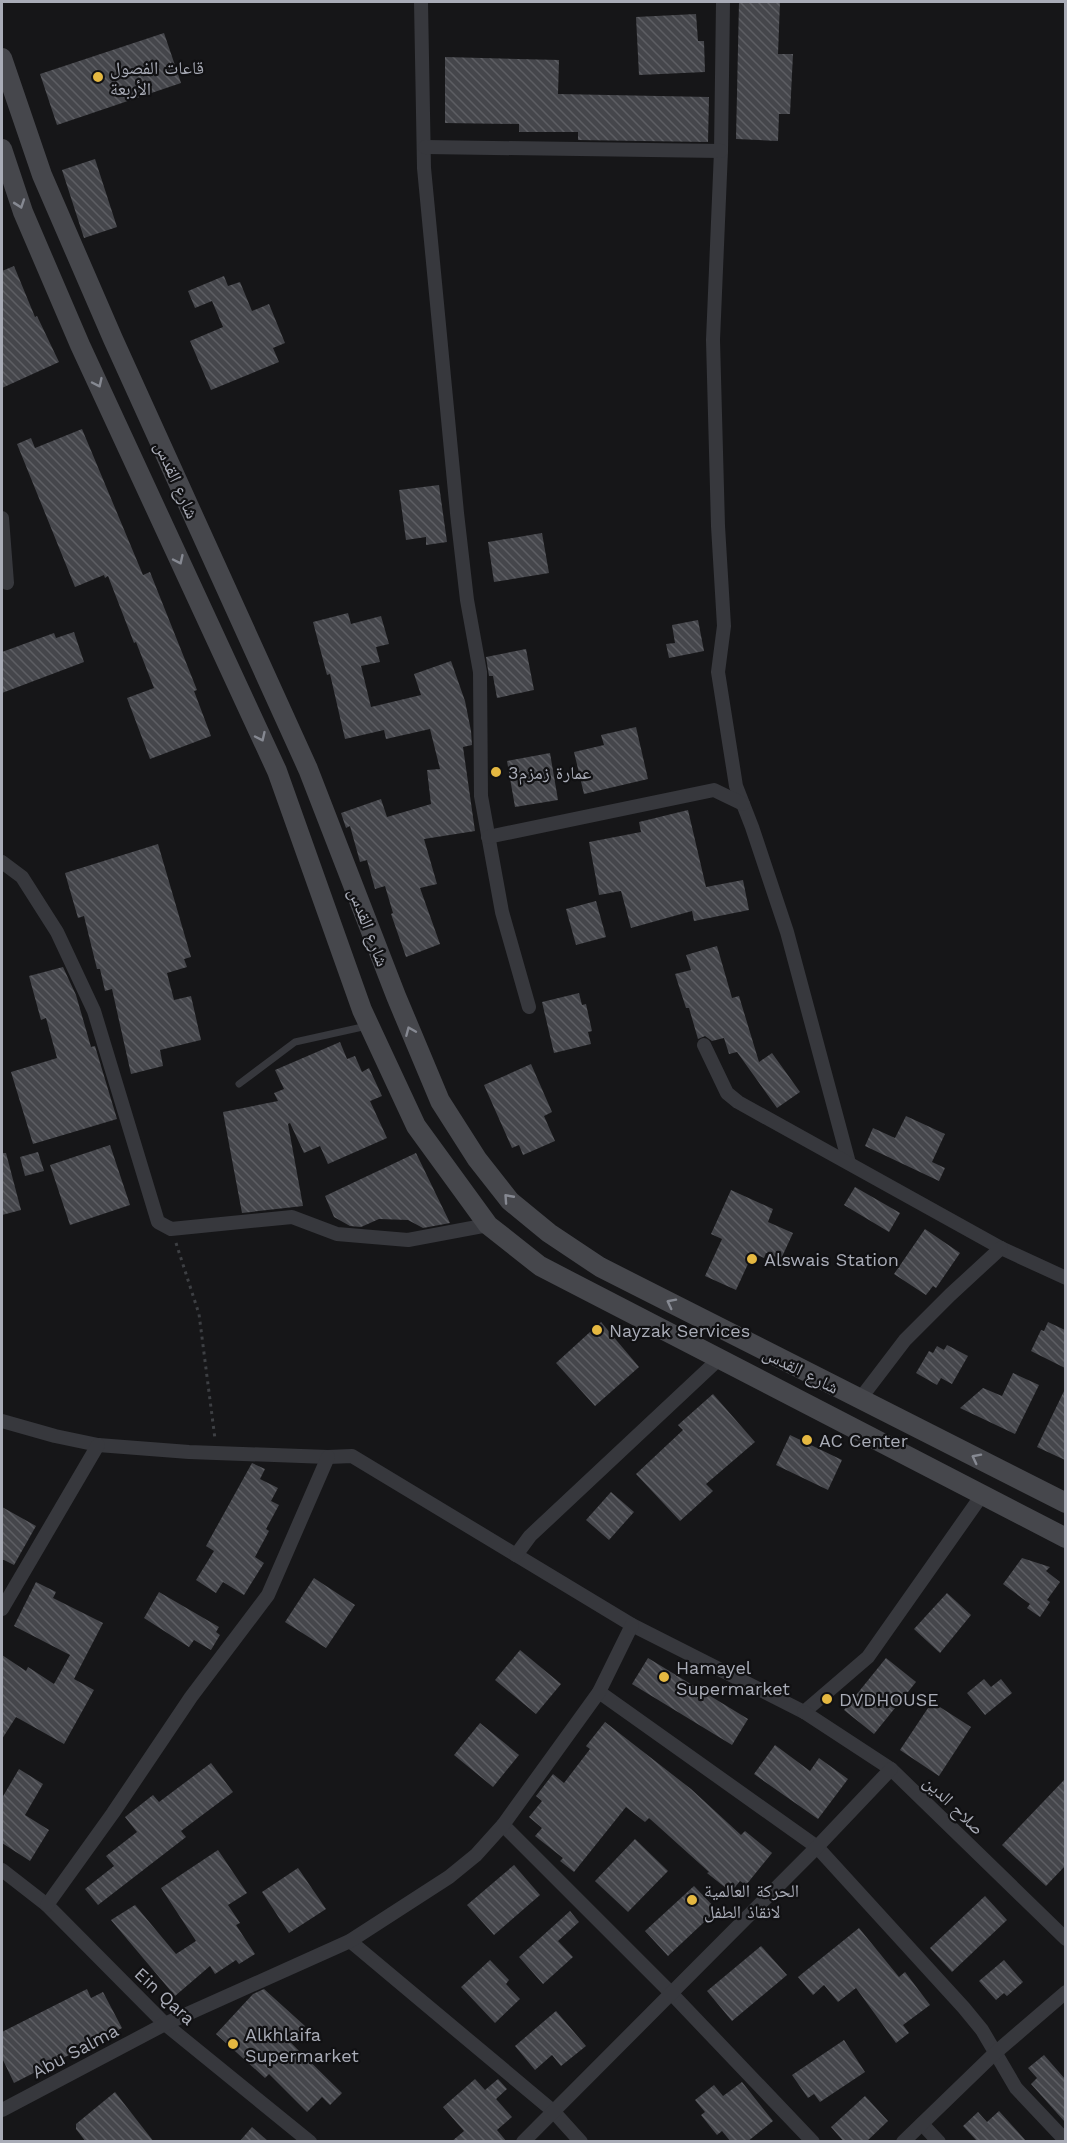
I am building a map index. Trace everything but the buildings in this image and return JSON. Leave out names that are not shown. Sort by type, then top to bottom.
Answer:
[{"type":"main road","name":"شارع القدس","points":[[2,58],[42,175],[113,339],[308,769],[396,996],[440,1101],[477,1159],[510,1201],[549,1233],[600,1267],[1065,1503]]},
{"type":"main road","name":"شارع القدس","points":[[2,149],[23,212],[80,345],[277,771],[362,1010],[416,1126],[488,1225],[540,1266],[1065,1538]]},
{"type":"main road","points":[[277,771],[308,769]]},
{"type":"main road","points":[[982,1495],[1000,1471]]},
{"type":"street","points":[[421,2],[424,168],[457,513],[467,600],[480,672],[481,796],[502,912],[529,1007]]},
{"type":"street","points":[[723,2],[721,151],[713,340],[718,526],[724,626],[718,672],[736,786],[787,932],[849,1163]]},
{"type":"street","points":[[425,147],[721,151]]},
{"type":"street","points":[[2,518],[7,583]]},
{"type":"street","points":[[488,837],[714,790],[743,804]]},
{"type":"street","points":[[2,862],[22,877],[51,922],[94,1011],[158,1222],[171,1229],[292,1217],[337,1234],[408,1240],[488,1225]]},
{"type":"street","points":[[704,1045],[727,1093],[738,1102],[1001,1248],[1065,1278]]},
{"type":"street","points":[[860,1399],[905,1340],[1001,1248]]},
{"type":"street","points":[[516,1555],[530,1536],[720,1358]]},
{"type":"street","name":"صلاح الدين","points":[[2,1421],[98,1445],[217,1453],[352,1456],[632,1625],[804,1712],[891,1769],[1065,1940]]},
{"type":"street","points":[[2,1609],[98,1445]]},
{"type":"street","points":[[47,1905],[131,1787],[191,1697],[268,1595],[328,1457]]},
{"type":"street","points":[[804,1712],[868,1658],[982,1495]]},
{"type":"street","name":"Abu Salma","points":[[2,2110],[165,2024],[350,1941],[449,1877],[476,1855],[503,1825],[599,1692],[632,1625]]},
{"type":"street","points":[[599,1692],[817,1847],[964,2008],[982,2030],[1016,2088],[1065,2141]]},
{"type":"street","points":[[523,2142],[817,1847],[891,1769]]},
{"type":"street","points":[[503,1825],[671,1993],[813,2142]]},
{"type":"street","name":"Ein Qara","points":[[2,1870],[47,1905],[165,2024],[310,2142]]},
{"type":"street","points":[[350,1941],[552,2111],[581,2142]]},
{"type":"street","points":[[903,2142],[995,2053],[1065,1992]]},
{"type":"street","points":[[922,2124],[939,2142]]},
{"type":"lane","points":[[239,1084],[296,1042],[370,1025]]},
{"type":"path","points":[[171,1229],[200,1314],[217,1453]]},
{"type":"place","name":"قاعات الفصول الأربعة","points":[[98,77]]},
{"type":"place","name":"عمارة زمزم3","points":[[496,772]]},
{"type":"place","name":"Alswais Station","points":[[752,1259]]},
{"type":"place","name":"Nayzak Services","points":[[597,1330]]},
{"type":"place","name":"AC Center","points":[[807,1440]]},
{"type":"place","name":"Hamayel Supermarket","points":[[664,1677]]},
{"type":"place","name":"DVDHOUSE","points":[[827,1699]]},
{"type":"place","name":"الحركة العالمية لانقاذ الطفل","points":[[692,1900]]},
{"type":"place","name":"Alkhlaifa Supermarket","points":[[233,2044]]}]
